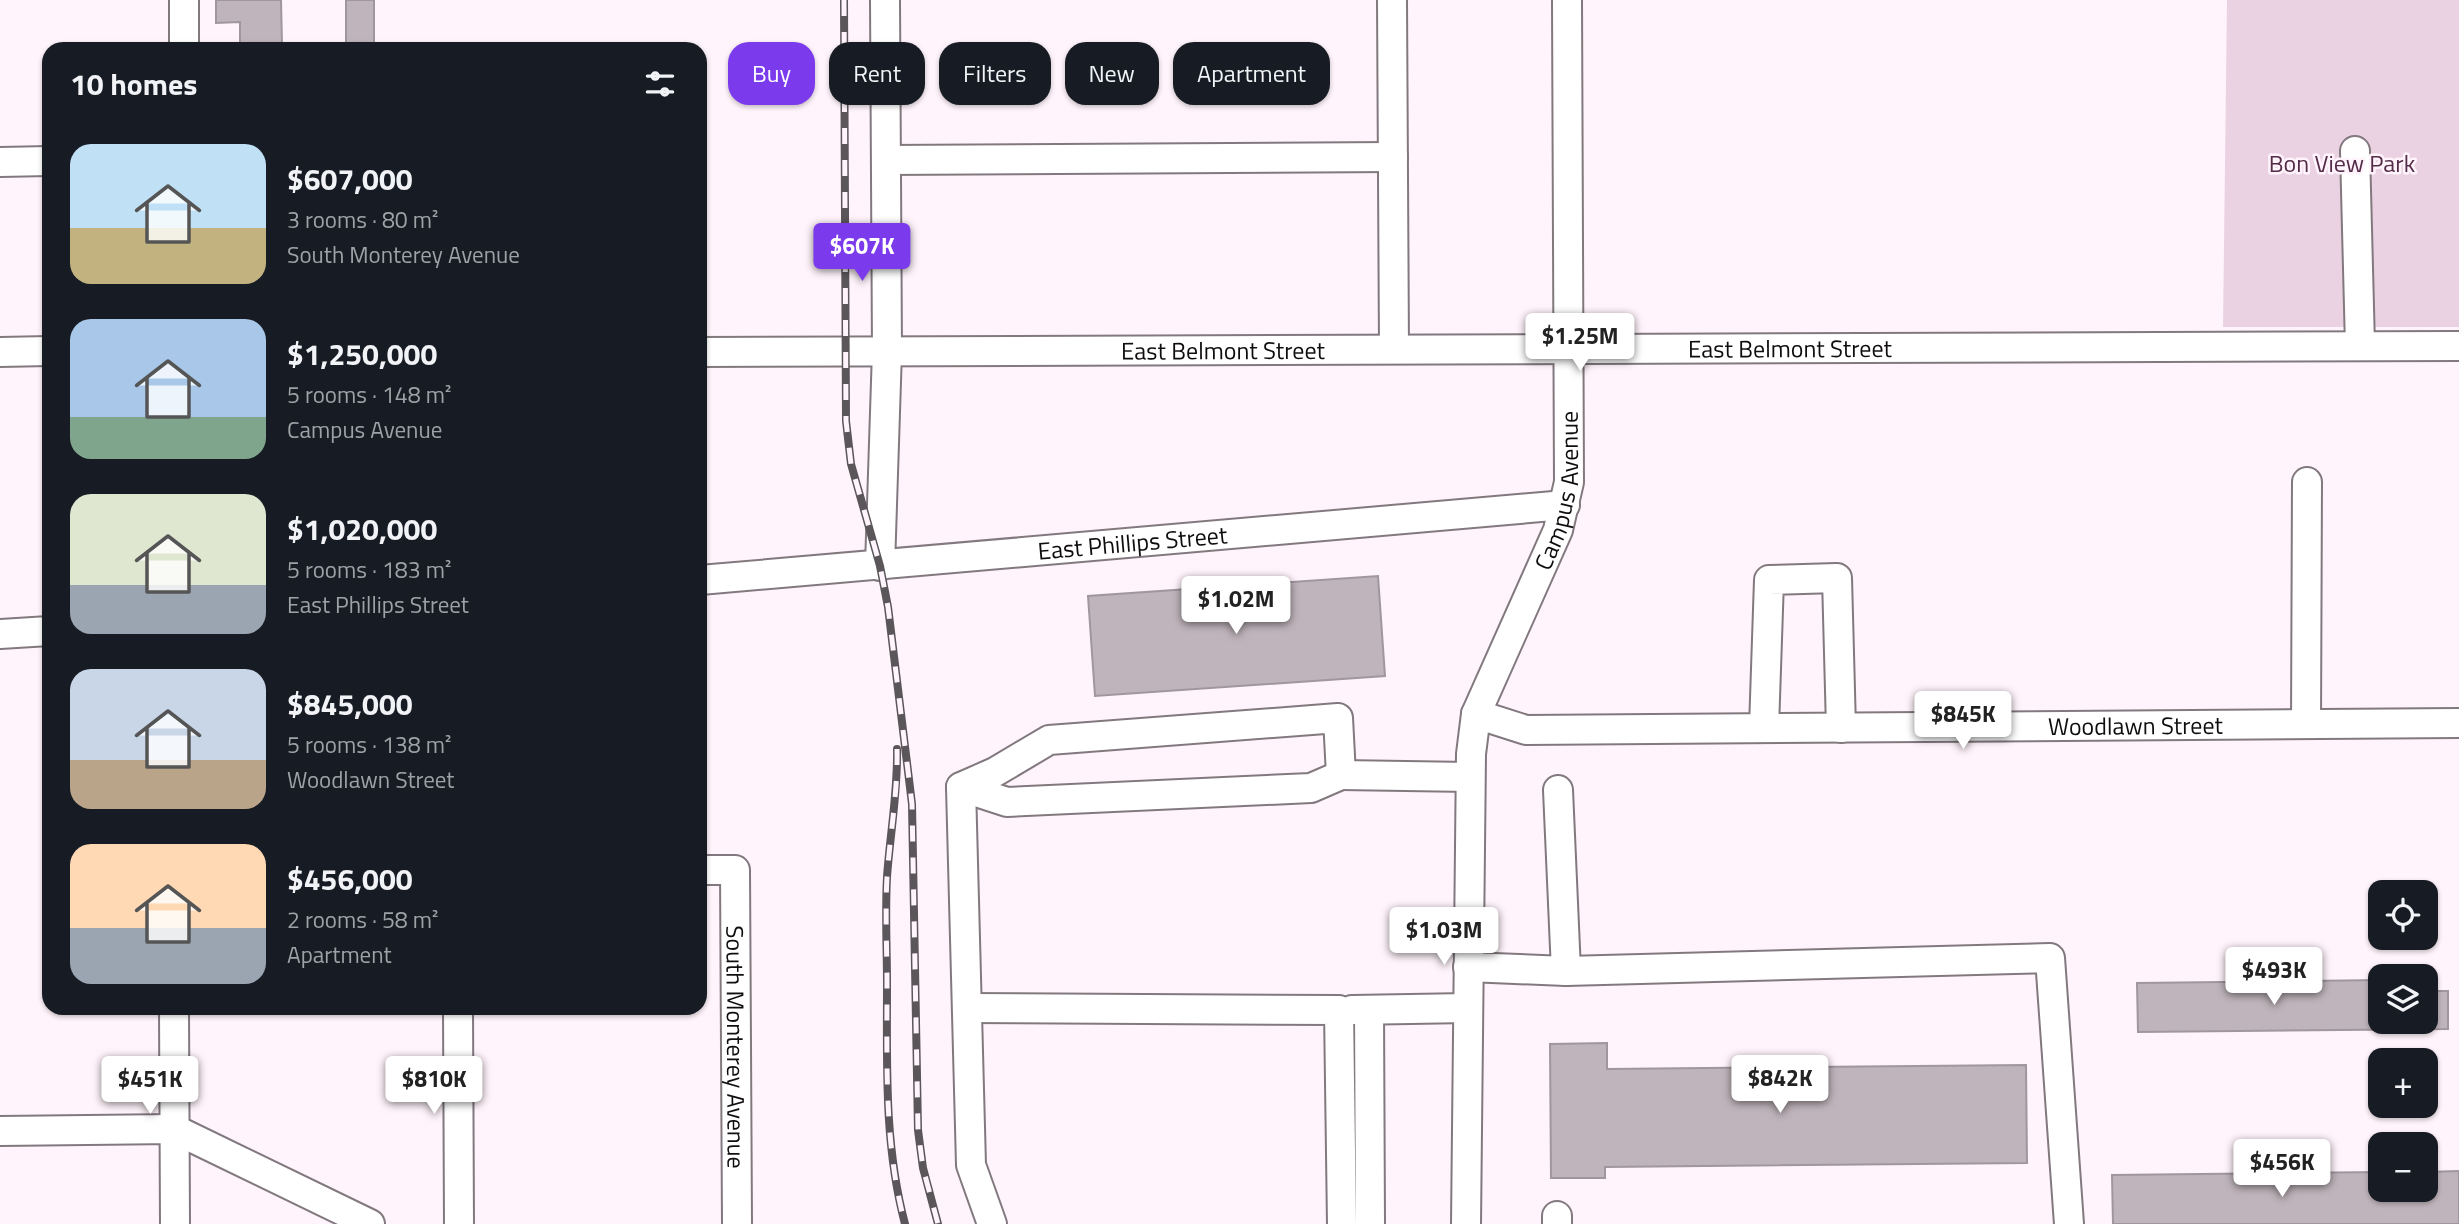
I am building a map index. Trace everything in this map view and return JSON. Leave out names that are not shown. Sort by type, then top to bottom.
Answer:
[{"type":"street","points":[[184,0],[184,42]]},
{"type":"street","points":[[880,566],[887,351],[885,0]]},
{"type":"street","points":[[1392,0],[1394,349]]},
{"type":"street","name":"Campus Avenue","points":[[1466,1224],[1470,777],[1476,714],[1558,530],[1569,482],[1567,0]]},
{"type":"street","points":[[2355,151],[2360,346]]},
{"type":"street","points":[[886,160],[1393,157]]},
{"type":"street","points":[[0,162],[42,161]]},
{"type":"street","name":"East Belmont Street","points":[[707,352],[2459,346]]},
{"type":"street","points":[[0,352],[42,351]]},
{"type":"street","points":[[2306,724],[2307,482]]},
{"type":"street","name":"East Phillips Street","points":[[707,579],[1565,505]]},
{"type":"street","points":[[1764,728],[1769,580],[1837,578],[1841,728]]},
{"type":"street","points":[[0,634],[42,631]]},
{"type":"street","name":"Woodlawn Street","points":[[1476,714],[1526,730],[2459,723]]},
{"type":"street","points":[[961,787],[995,772],[1049,740],[1338,718],[1340,775]]},
{"type":"street","points":[[961,787],[1007,802],[1311,788],[1340,775],[1470,777]]},
{"type":"street","points":[[961,787],[971,1165],[992,1224]]},
{"type":"street","points":[[1558,790],[1566,971]]},
{"type":"street","name":"South Monterey Avenue","points":[[707,870],[735,870],[737,1224]]},
{"type":"street","points":[[1468,967],[1566,971],[2050,958],[2069,1224]]},
{"type":"street","points":[[967,1008],[1468,1008]]},
{"type":"street","points":[[1339,1010],[1342,1224]]},
{"type":"street","points":[[1369,1010],[1370,1224]]},
{"type":"street","points":[[174,1015],[175,1224]]},
{"type":"street","points":[[458,1015],[459,1224]]},
{"type":"street","points":[[0,1130],[174,1129],[370,1224]]},
{"type":"green space","name":"Bon View Park","points":[[2227,0],[2459,0],[2459,327],[2223,327]]},
{"type":"building","points":[[216,0],[281,0],[282,42],[240,42],[240,22],[216,23]]},
{"type":"building","points":[[346,0],[374,0],[374,42],[346,42]]},
{"type":"building","points":[[1378,576],[1385,676],[1095,696],[1088,596]]},
{"type":"building","points":[[2368,980],[2368,1030],[2138,1032],[2137,983]]},
{"type":"building","points":[[2438,991],[2448,991],[2448,1029],[2438,1029]]},
{"type":"building","points":[[1607,1043],[1607,1069],[2026,1065],[2027,1163],[1605,1167],[1605,1178],[1551,1178],[1550,1044]]},
{"type":"building","points":[[2459,1171],[2459,1224],[2113,1224],[2112,1175],[2368,1172],[2368,1202],[2438,1202],[2438,1172]]},
{"type":"railway","points":[[844,0],[846,421],[851,464],[880,566],[888,607],[912,804],[918,1130],[923,1168],[938,1224]]},
{"type":"railway","points":[[897,749],[886,890],[887,1075],[893,1165],[905,1224]]}]
